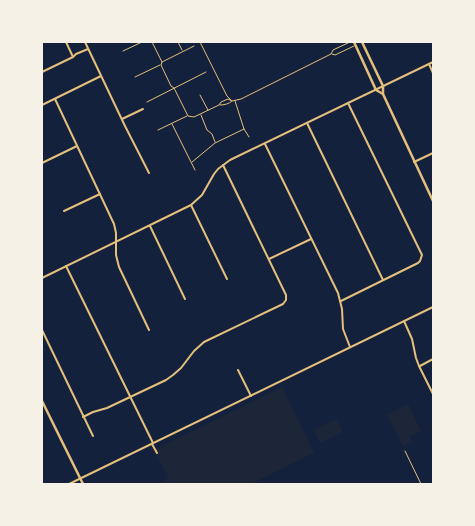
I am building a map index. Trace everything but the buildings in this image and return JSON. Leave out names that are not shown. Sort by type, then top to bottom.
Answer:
[{"type":"main road","points":[[354,42],[376,90],[383,94]]},
{"type":"main road","points":[[362,42],[383,86],[383,94],[433,201]]},
{"type":"main road","points":[[42,401],[82,484]]},
{"type":"street","points":[[66,42],[73,57]]},
{"type":"street","points":[[85,42],[149,173]]},
{"type":"street","points":[[42,72],[88,49]]},
{"type":"street","points":[[42,278],[191,205],[202,195],[214,174],[230,160],[433,62]]},
{"type":"street","points":[[429,64],[433,73]]},
{"type":"street","points":[[42,105],[102,76]]},
{"type":"street","points":[[55,99],[114,224],[117,242],[116,255],[119,267],[149,330]]},
{"type":"street","points":[[341,301],[418,263],[422,255],[348,103]]},
{"type":"street","points":[[122,119],[143,109]]},
{"type":"street","points":[[307,123],[383,281]]},
{"type":"street","points":[[265,144],[338,293],[341,301],[343,329],[350,347]]},
{"type":"street","points":[[42,163],[77,146]]},
{"type":"street","points":[[414,162],[433,153]]},
{"type":"street","points":[[83,417],[107,408],[166,380],[181,368],[194,351],[204,342],[284,302],[287,298],[223,165]]},
{"type":"street","points":[[64,211],[100,194]]},
{"type":"street","points":[[191,205],[227,279]]},
{"type":"street","points":[[150,226],[185,299]]},
{"type":"street","points":[[269,259],[311,239]]},
{"type":"street","points":[[66,266],[157,453]]},
{"type":"street","points":[[69,484],[433,307]]},
{"type":"street","points":[[404,321],[412,340],[419,366],[433,394]]},
{"type":"street","points":[[42,330],[93,436]]},
{"type":"street","points":[[419,366],[433,359]]},
{"type":"street","points":[[238,370],[251,396]]},
{"type":"lane","points":[[134,42],[135,46]]},
{"type":"lane","points":[[123,52],[142,42]]},
{"type":"lane","points":[[152,42],[162,62],[161,65],[171,86],[174,88],[188,116]]},
{"type":"lane","points":[[178,42],[183,52]]},
{"type":"lane","points":[[200,42],[227,96],[232,101]]},
{"type":"lane","points":[[158,130],[188,116],[194,117],[200,115],[228,99],[235,101],[241,99],[331,54],[333,50],[350,42]]},
{"type":"lane","points":[[331,54],[335,55],[355,45]]},
{"type":"lane","points":[[162,62],[194,46]]},
{"type":"lane","points":[[135,77],[161,65]]},
{"type":"lane","points":[[147,102],[206,72]]},
{"type":"lane","points":[[200,95],[208,111]]},
{"type":"lane","points":[[219,105],[230,103],[232,101]]},
{"type":"lane","points":[[235,101],[244,129],[249,137]]},
{"type":"lane","points":[[200,115],[208,130],[212,134],[215,143]]},
{"type":"lane","points":[[172,124],[195,170]]},
{"type":"lane","points":[[192,162],[215,143],[244,129]]},
{"type":"lane","points":[[405,451],[421,484]]},
{"type":"shaded area","points":[[282,387],[314,453],[251,484],[157,484],[168,478],[154,450]]},
{"type":"shaded area","points":[[408,404],[421,431],[409,437],[412,442],[403,446],[387,415]]},
{"type":"shaded area","points":[[337,419],[343,432],[320,443],[314,430]]}]
